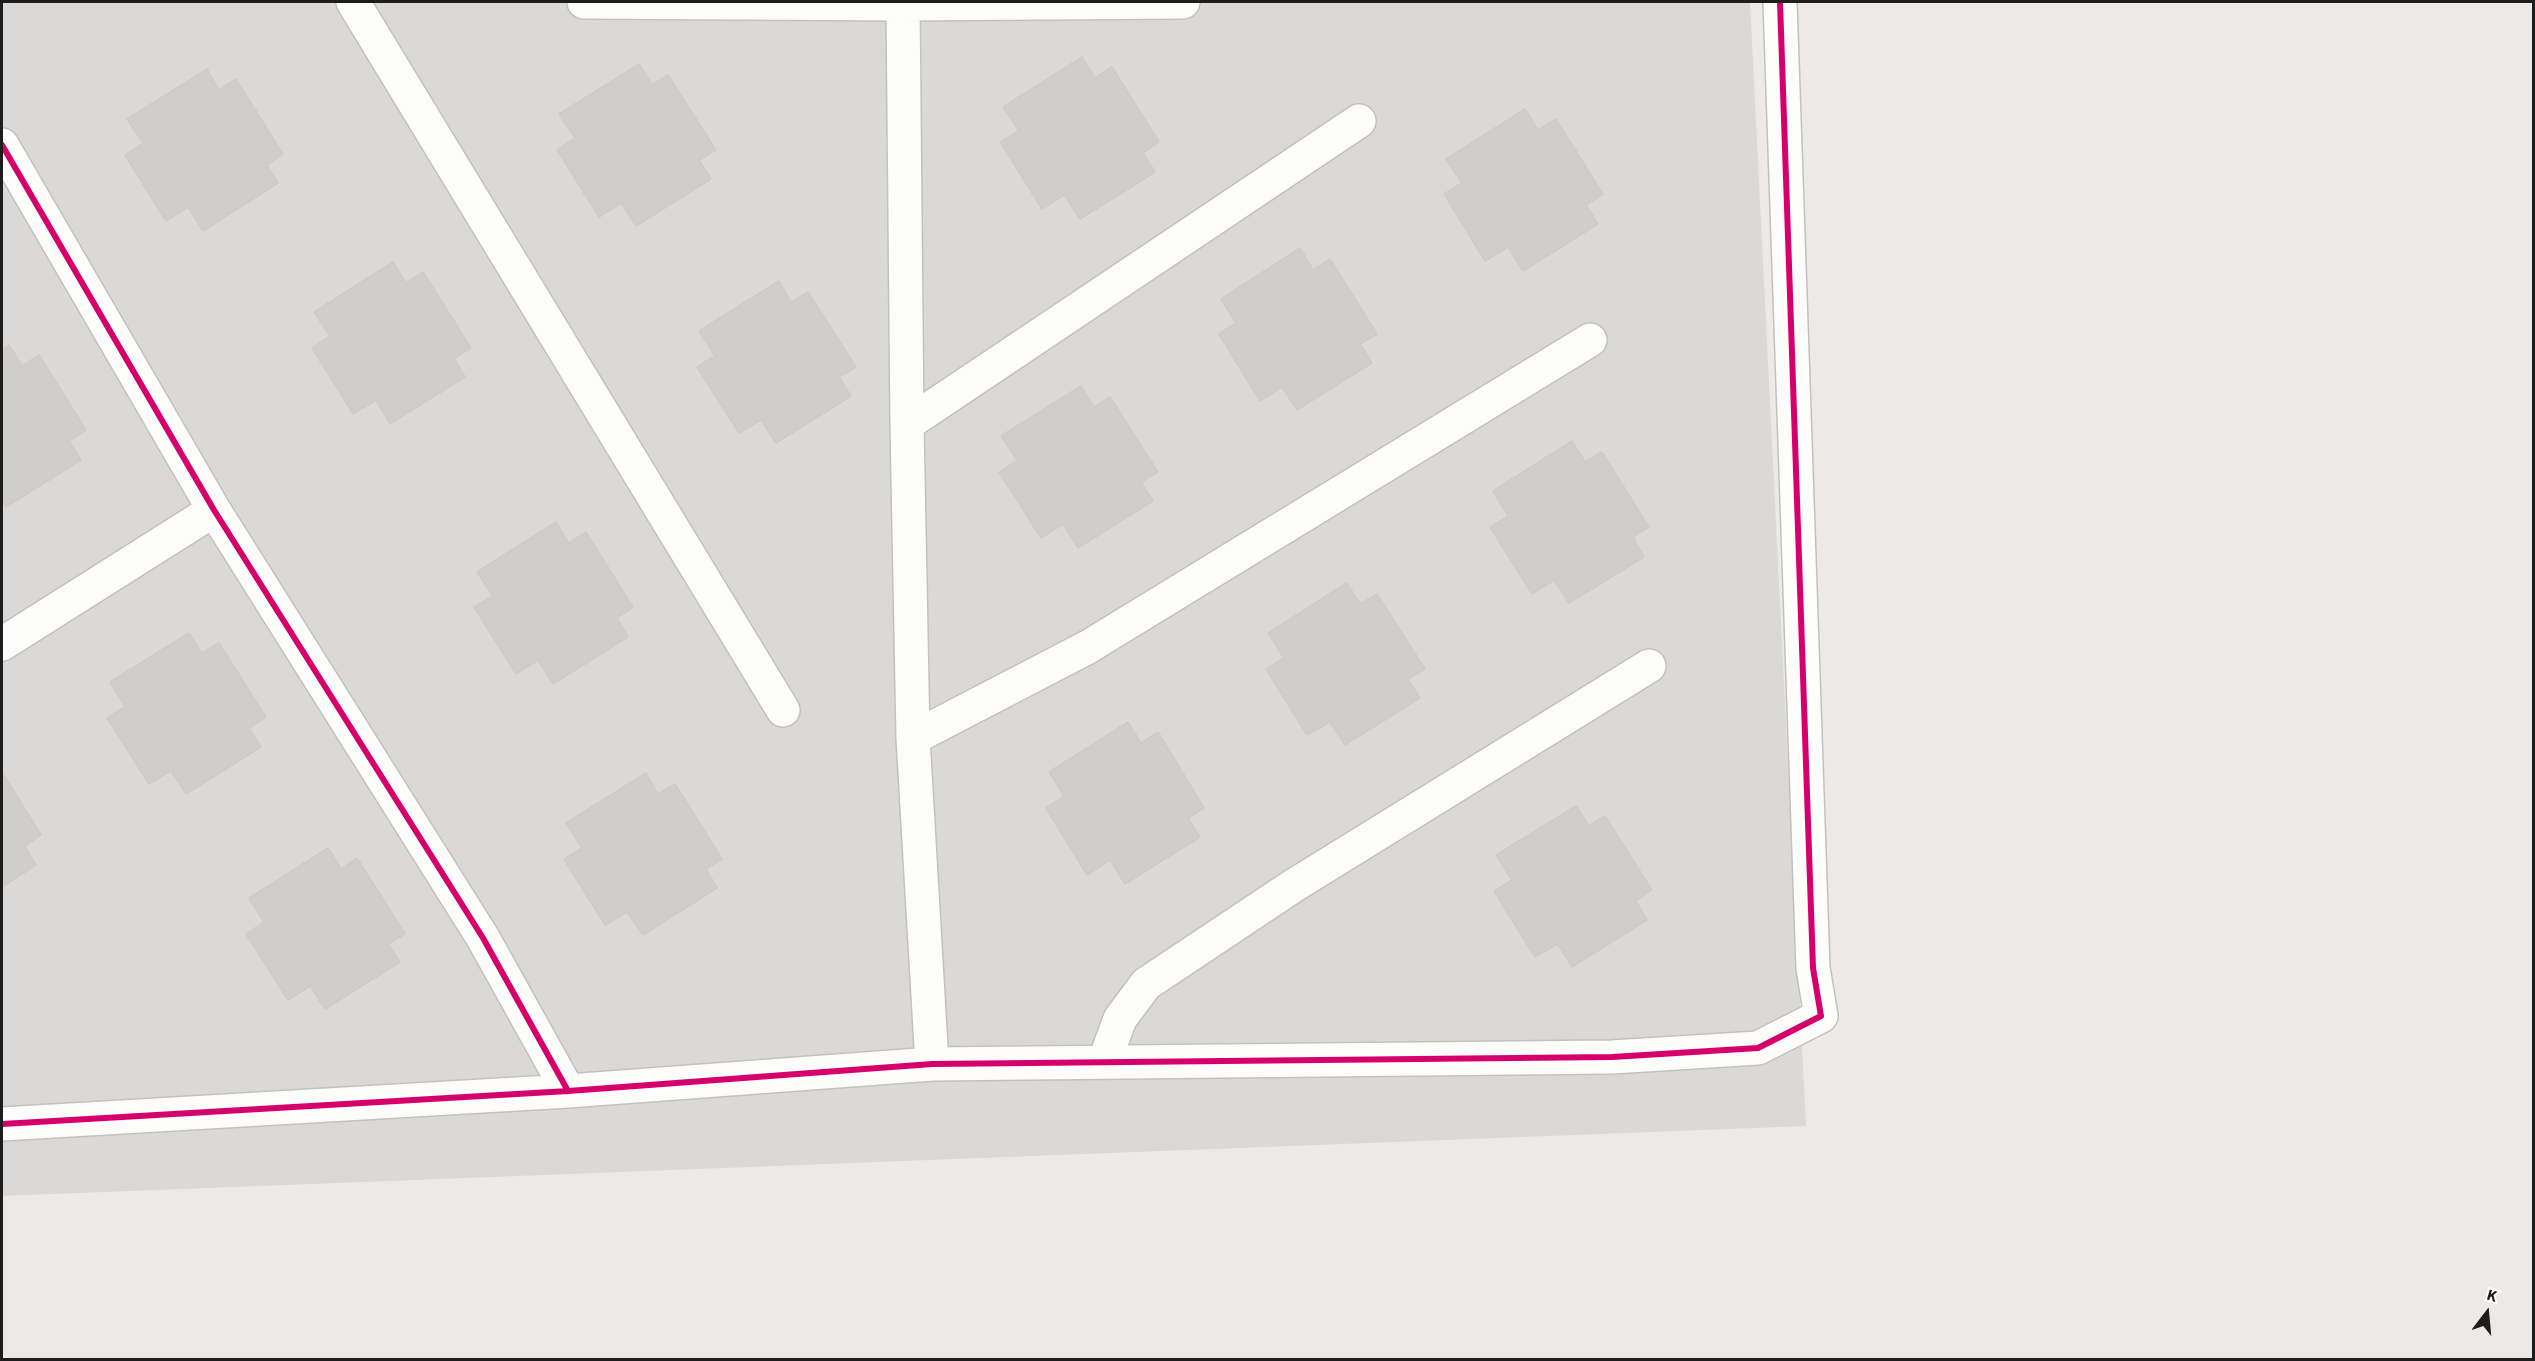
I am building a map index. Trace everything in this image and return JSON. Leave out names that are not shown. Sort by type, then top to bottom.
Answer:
[{"type":"street","points":[[353,2],[783,710]]},
{"type":"street","points":[[584,2],[903,4],[1183,2]]},
{"type":"street","points":[[2,1124],[568,1091],[932,1064],[1612,1057],[1758,1048],[1821,1016],[1813,968],[1780,2]]},
{"type":"street","points":[[903,4],[907,424],[914,738],[932,1064]]},
{"type":"street","points":[[907,424],[1359,121]]},
{"type":"street","points":[[2,145],[214,510],[483,938],[568,1091]]},
{"type":"street","points":[[914,738],[1088,648],[1590,340]]},
{"type":"street","points":[[2,644],[214,510]]},
{"type":"street","points":[[1104,1062],[1120,1019],[1146,984],[1293,886],[1649,666]]},
{"type":"shaded area","points":[[2,2],[1750,2],[1806,1126],[2,1196]]},
{"type":"building","points":[[1082,57],[1095,78],[1112,67],[1159,142],[1143,153],[1155,172],[1080,219],[1064,195],[1042,209],[1000,142],[1019,131],[1003,107]]},
{"type":"building","points":[[639,64],[652,85],[668,75],[716,150],[699,160],[711,179],[636,226],[621,203],[599,217],[557,150],[575,138],[559,114]]},
{"type":"building","points":[[207,69],[219,90],[236,79],[283,154],[267,165],[278,183],[203,231],[188,207],[166,221],[125,155],[143,143],[127,119]]},
{"type":"building","points":[[1525,109],[1538,130],[1556,119],[1603,194],[1586,205],[1598,224],[1523,271],[1508,247],[1485,261],[1444,194],[1462,183],[1446,159]]},
{"type":"building","points":[[1300,248],[1313,270],[1330,259],[1377,334],[1360,344],[1372,363],[1297,410],[1282,387],[1260,401],[1219,334],[1236,323],[1221,299]]},
{"type":"building","points":[[393,262],[406,283],[423,272],[471,348],[454,358],[465,377],[390,424],[376,400],[353,414],[312,348],[330,336],[314,312]]},
{"type":"building","points":[[779,281],[791,302],[808,292],[856,367],[839,377],[851,396],[776,443],[761,420],[739,433],[697,367],[715,356],[699,331]]},
{"type":"building","points":[[9,345],[22,366],[39,355],[86,430],[69,441],[81,460],[6,507],[2,500],[2,350]]},
{"type":"building","points":[[1081,386],[1094,407],[1110,397],[1158,472],[1141,482],[1153,501],[1078,548],[1063,524],[1041,538],[999,472],[1017,460],[1001,436]]},
{"type":"building","points":[[1572,441],[1585,462],[1602,452],[1649,527],[1633,537],[1644,557],[1569,603],[1554,580],[1532,594],[1490,527],[1508,516],[1493,491]]},
{"type":"building","points":[[556,522],[569,543],[586,532],[633,607],[617,618],[628,637],[553,684],[538,660],[516,674],[474,607],[493,596],[477,572]]},
{"type":"building","points":[[1347,583],[1360,604],[1377,594],[1425,669],[1408,679],[1420,698],[1345,745],[1330,722],[1307,735],[1266,669],[1284,658],[1268,633]]},
{"type":"building","points":[[189,633],[202,653],[219,643],[266,717],[249,728],[261,747],[186,794],[171,771],[149,784],[107,718],[125,707],[110,682]]},
{"type":"building","points":[[1128,722],[1141,743],[1158,732],[1204,808],[1188,818],[1200,837],[1125,884],[1110,860],[1087,875],[1046,808],[1064,796],[1049,772]]},
{"type":"building","points":[[2,772],[41,835],[25,846],[36,865],[2,887]]},
{"type":"building","points":[[646,773],[658,794],[675,784],[722,859],[706,869],[717,888],[643,935],[627,912],[605,925],[564,859],[582,848],[566,823]]},
{"type":"building","points":[[1576,806],[1589,826],[1605,816],[1652,890],[1636,901],[1647,920],[1572,967],[1558,944],[1535,957],[1494,891],[1512,880],[1496,855]]},
{"type":"building","points":[[328,848],[341,869],[357,858],[405,934],[388,944],[400,962],[325,1009],[310,986],[288,1000],[246,934],[264,922],[249,898]]},
{"type":"cycle path","points":[[2,1124],[568,1091],[932,1064],[1612,1057],[1758,1048],[1821,1016],[1813,968],[1780,2]]},
{"type":"cycle path","points":[[2,145],[214,510],[483,938],[568,1091]]}]
